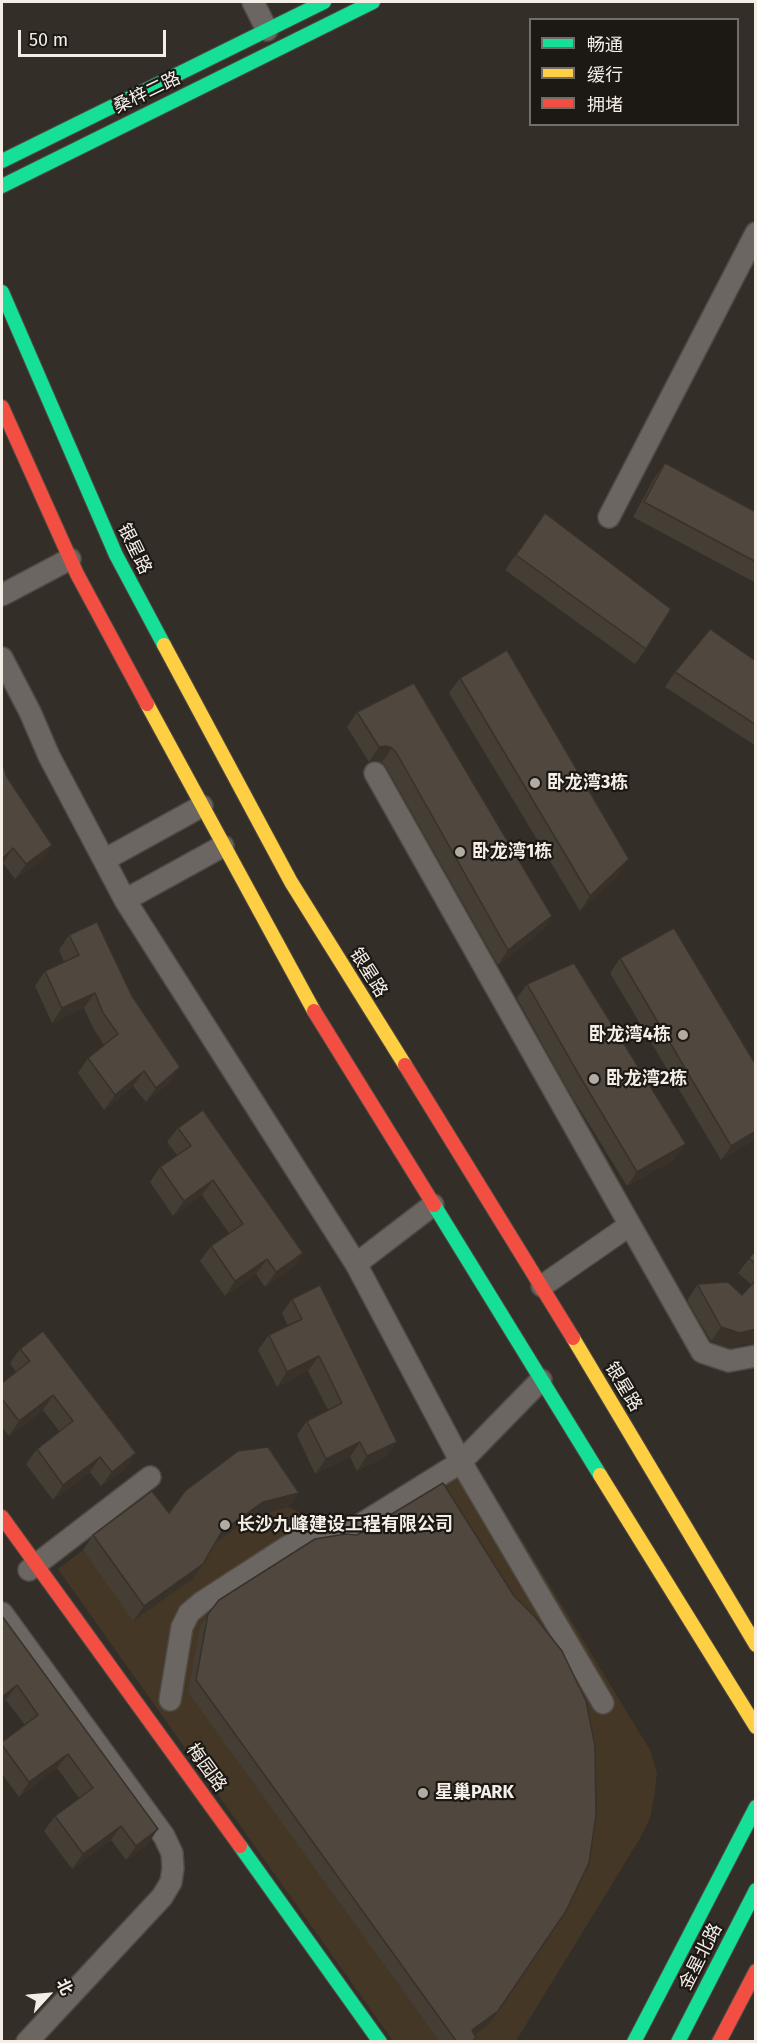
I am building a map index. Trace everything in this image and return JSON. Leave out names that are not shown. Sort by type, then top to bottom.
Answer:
[{"type":"main road","name":"桑梓二路","points":[[2,161],[324,2]]},
{"type":"main road","name":"桑梓二路","points":[[2,186],[373,2]]},
{"type":"main road","name":"银星路","points":[[2,292],[116,555],[291,882],[542,1286],[756,1645]]},
{"type":"main road","points":[[2,407],[70,559],[301,990],[756,1727]]},
{"type":"main road","name":"梅园路","points":[[2,1517],[32,1568],[369,2042]]},
{"type":"main road","name":"梅园路","points":[[2,1533],[32,1568],[267,1882],[380,2042]]},
{"type":"main road","points":[[634,2042],[756,1808]]},
{"type":"main road","name":"金星北路","points":[[678,2042],[756,1890]]},
{"type":"main road","points":[[719,2042],[756,1971]]},
{"type":"street","points":[[253,2],[267,30]]},
{"type":"street","points":[[609,516],[756,233]]},
{"type":"street","points":[[2,595],[70,559]]},
{"type":"street","points":[[2,658],[30,712],[49,756],[125,900],[356,1264],[461,1462],[603,1703]]},
{"type":"street","points":[[375,773],[702,1352],[729,1361],[756,1356]]},
{"type":"street","points":[[104,860],[202,806]]},
{"type":"street","points":[[125,900],[223,846]]},
{"type":"street","points":[[356,1264],[433,1205]]},
{"type":"street","points":[[542,1286],[630,1225]]},
{"type":"street","points":[[170,1700],[182,1627],[189,1613],[202,1602],[302,1539],[355,1528],[461,1462],[541,1380]]},
{"type":"street","points":[[32,1568],[150,1478]]},
{"type":"street","points":[[2,1613],[164,1836],[172,1853],[173,1868],[171,1882],[162,1897],[27,2042]]},
{"type":"shaded area","name":"星巢PARK","points":[[469,1453],[650,1750],[657,1773],[654,1797],[650,1818],[639,1840],[516,2041],[393,2041],[58,1569],[142,1505],[158,1527],[257,1462],[289,1507],[339,1533]]},
{"type":"building","points":[[665,463],[756,512],[756,562],[644,502]]},
{"type":"building","points":[[545,513],[671,609],[646,649],[516,555]]},
{"type":"building","points":[[710,629],[756,661],[756,725],[675,672]]},
{"type":"building","name":"卧龙湾3栋","points":[[507,650],[629,859],[590,896],[460,678]]},
{"type":"building","name":"卧龙湾1栋","points":[[414,683],[552,916],[508,950],[396,752],[386,746],[379,747],[357,712]]},
{"type":"building","points":[[2,762],[7,777],[52,845],[26,864],[13,848],[2,859]]},
{"type":"building","points":[[97,922],[132,996],[180,1067],[156,1088],[144,1071],[115,1095],[88,1058],[118,1034],[103,1013],[95,993],[62,1008],[45,971],[79,955],[69,935]]},
{"type":"building","name":"卧龙湾4栋","points":[[674,928],[756,1065],[756,1131],[731,1146],[620,958]]},
{"type":"building","name":"卧龙湾2栋","points":[[574,963],[686,1144],[637,1172],[527,984]]},
{"type":"building","points":[[203,1110],[303,1253],[276,1272],[267,1259],[235,1281],[211,1246],[243,1224],[213,1180],[184,1201],[160,1167],[191,1146],[178,1128]]},
{"type":"building","points":[[756,1250],[756,1264],[749,1258]]},
{"type":"building","points":[[756,1280],[756,1329],[740,1333],[721,1327],[698,1284],[728,1282],[742,1295]]},
{"type":"building","points":[[320,1285],[397,1442],[367,1456],[360,1442],[326,1459],[307,1421],[342,1403],[319,1356],[287,1372],[269,1335],[302,1319],[292,1299]]},
{"type":"building","points":[[43,1331],[136,1453],[112,1472],[100,1457],[63,1485],[37,1449],[73,1421],[53,1395],[19,1421],[2,1399],[2,1383],[30,1361],[20,1349]]},
{"type":"building","points":[[268,1447],[299,1493],[263,1502],[222,1531],[203,1564],[144,1606],[93,1535],[152,1491],[169,1513],[185,1491],[238,1451]]},
{"type":"building","name":"星巢PARK","points":[[443,1483],[514,1596],[535,1617],[562,1651],[586,1701],[595,1746],[596,1815],[589,1863],[566,1911],[498,2011],[472,2030],[476,2038],[471,2042],[457,2042],[196,1680],[208,1614],[219,1600],[315,1539],[345,1534],[357,1535]]},
{"type":"building","points":[[2,1616],[158,1829],[136,1846],[121,1826],[83,1854],[55,1816],[93,1788],[68,1754],[29,1782],[2,1745],[2,1742],[38,1715],[17,1685],[2,1697]]},
{"type":"traffic: fast","points":[[2,161],[324,2]]},
{"type":"traffic: fast","points":[[2,186],[373,2]]},
{"type":"traffic: fast","points":[[2,292],[116,555],[164,645]]},
{"type":"traffic: fast","points":[[434,1205],[600,1475]]},
{"type":"traffic: fast","points":[[634,2042],[756,1807]]},
{"type":"traffic: fast","points":[[240,1846],[380,2042]]},
{"type":"traffic: fast","points":[[678,2042],[756,1890]]},
{"type":"traffic: slow","points":[[164,645],[291,882],[405,1065]]},
{"type":"traffic: slow","points":[[147,704],[314,1011]]},
{"type":"traffic: slow","points":[[573,1338],[756,1645]]},
{"type":"traffic: slow","points":[[600,1475],[756,1727]]},
{"type":"traffic: jam","points":[[2,407],[77,574],[147,704]]},
{"type":"traffic: jam","points":[[314,1011],[434,1205]]},
{"type":"traffic: jam","points":[[405,1065],[573,1338]]},
{"type":"traffic: jam","points":[[2,1517],[240,1846]]},
{"type":"traffic: jam","points":[[719,2042],[756,1971]]},
{"type":"place","name":"卧龙湾3栋","points":[[535,783]]},
{"type":"place","name":"卧龙湾1栋","points":[[460,852]]},
{"type":"place","name":"卧龙湾4栋","points":[[683,1035]]},
{"type":"place","name":"卧龙湾2栋","points":[[594,1079]]},
{"type":"place","name":"长沙九峰建设工程有限公司","points":[[225,1525]]},
{"type":"place","name":"星巢PARK","points":[[423,1793]]}]
